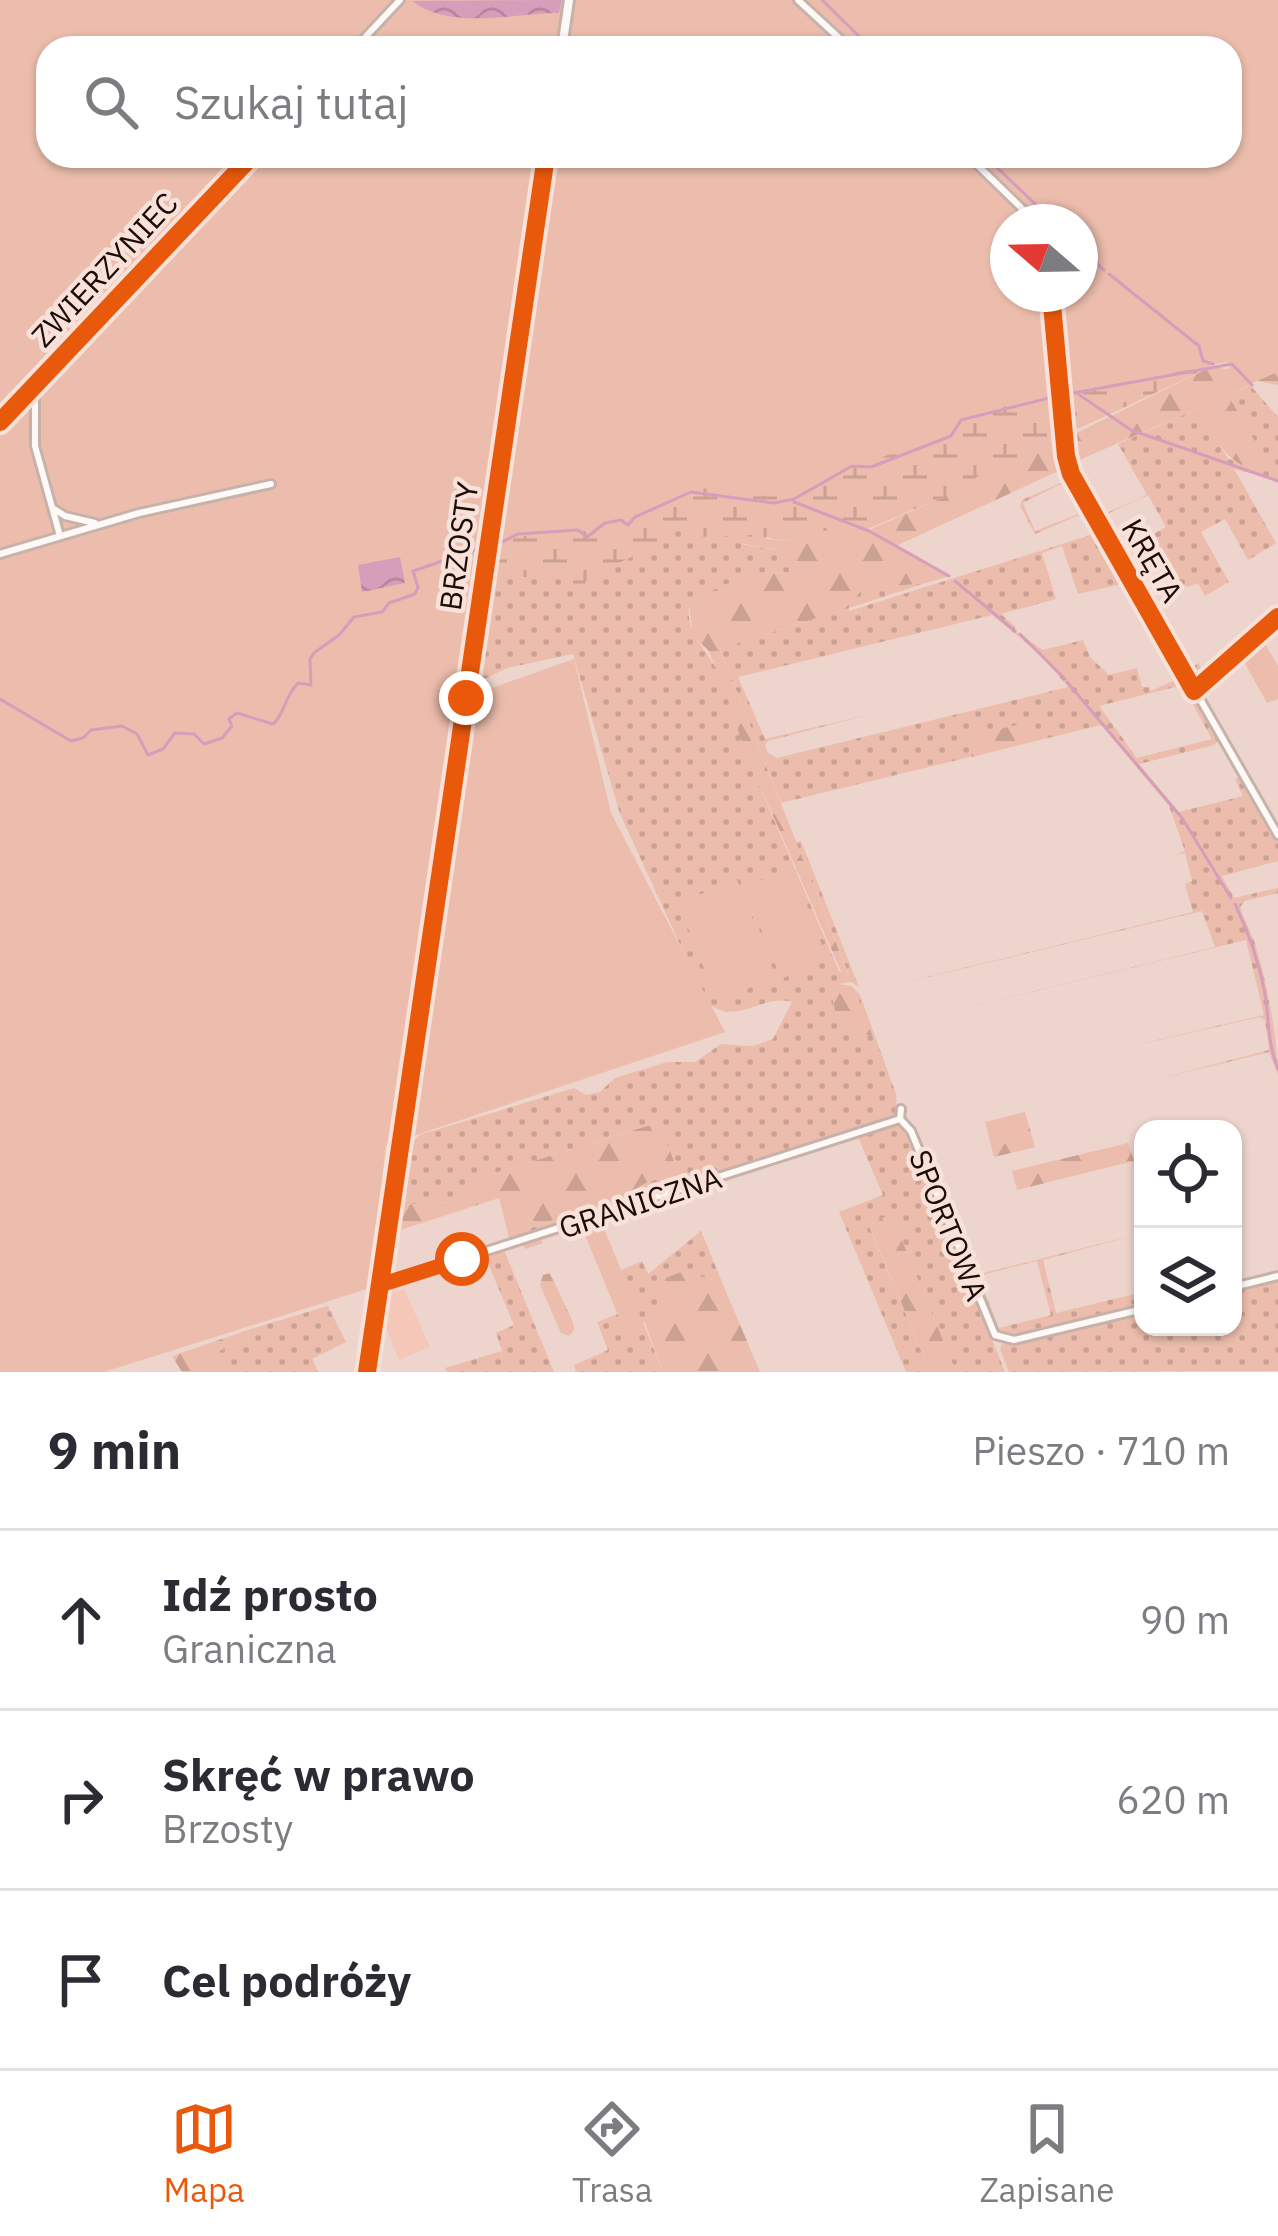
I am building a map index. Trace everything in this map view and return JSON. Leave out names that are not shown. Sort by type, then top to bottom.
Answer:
[{"type":"street","points":[[366,36],[400,0]]},
{"type":"street","points":[[564,36],[569,0]]},
{"type":"street","points":[[797,0],[837,36]]},
{"type":"street","name":"ZWIERZYNIEC","points":[[0,422],[241,168]]},
{"type":"street","name":"BRZOSTY","points":[[367,1372],[544,168]]},
{"type":"street","points":[[980,168],[1017,204]]},
{"type":"street","name":"KRĘTA","points":[[1053,312],[1066,456],[1084,500],[1278,835]]},
{"type":"street","points":[[35,385],[35,446],[60,536]]},
{"type":"street","points":[[0,554],[98,524],[271,484]]},
{"type":"street","points":[[54,509],[98,524]]},
{"type":"street","points":[[1194,691],[1278,617]]},
{"type":"street","name":"SPORTOWA","points":[[901,1109],[900,1119],[911,1131],[989,1327],[999,1338],[1014,1340],[1134,1311]]},
{"type":"street","name":"GRANICZNA","points":[[380,1285],[900,1119]]},
{"type":"street","points":[[1242,1285],[1278,1276]]},
{"type":"shaded area","points":[[404,1289],[430,1347],[399,1360],[382,1318],[385,1295]]},
{"type":"green space","points":[[0,0],[1278,0],[1278,372],[1257,381],[1242,359],[959,416],[948,432],[870,462],[820,468],[791,492],[762,495],[695,489],[633,514],[629,521],[595,524],[588,534],[579,526],[478,545],[454,697],[458,700],[574,659],[611,813],[725,1032],[386,1145],[370,1288],[104,1372],[0,1372]]},
{"type":"green space","points":[[1278,128],[1278,385],[1257,381],[1228,395],[1271,469],[1234,460],[1199,408],[1072,463],[1068,437],[1211,367],[1231,365],[1098,239],[1098,214],[1203,168],[1242,168],[1242,149]]},
{"type":"green space","points":[[1195,355],[1211,367],[1067,434],[1062,383]]},
{"type":"green space","points":[[1250,385],[1278,417],[1278,480],[1234,469],[1276,543],[1248,560],[1225,519],[1201,532],[1229,582],[1205,596],[1198,583],[1188,587],[1177,582],[1152,535],[1166,527],[1148,495],[1100,517],[1187,670],[1199,663],[1204,678],[1198,683],[1193,682],[1087,500],[1093,495],[1102,515],[1147,495],[1118,444],[1199,408],[1228,459],[1270,469],[1228,395]]},
{"type":"green space","points":[[1056,393],[1064,459],[1072,482],[1069,488],[1065,482],[1023,503],[1035,531],[1081,513],[1071,491],[1077,491],[1096,524],[1095,529],[1086,512],[1035,534],[1020,506],[1022,500],[1068,480],[1062,470],[1061,438],[943,497],[741,544],[788,552],[799,565],[798,572],[752,573],[689,605],[694,635],[721,678],[748,757],[839,971],[849,975],[796,842],[801,841],[859,987],[851,982],[838,984],[852,986],[860,995],[896,1094],[897,1114],[480,1249],[509,1239],[508,1234],[631,1196],[640,1186],[678,1176],[659,1122],[476,1179],[452,1202],[399,1205],[392,1246],[403,1155],[419,1135],[574,1088],[586,1095],[600,1092],[615,1078],[667,1062],[695,1062],[721,1044],[753,1046],[773,1039],[792,1002],[727,1012],[706,1001],[620,814],[573,654],[507,668],[474,684],[492,547]],"holes":[[[844,986],[855,991],[863,1035],[836,1016],[832,995]]]},
{"type":"green space","points":[[1056,393],[1061,437],[863,531],[808,531],[790,541],[751,535],[693,537],[676,525],[667,526],[655,546],[589,577],[576,594],[572,583],[551,577],[502,577],[491,562],[492,547],[510,536],[633,493]]},
{"type":"green space","points":[[1061,437],[1065,468],[898,545],[950,576],[863,589],[844,609],[720,649],[849,976],[843,976],[746,754],[720,677],[708,650],[693,636],[689,605],[752,573],[798,572],[799,565],[782,552],[733,536],[790,541],[808,531],[869,530]]},
{"type":"green space","points":[[1094,534],[1102,534],[1133,593],[1126,583],[1078,594],[1062,546],[1042,553],[1056,599],[1001,614],[1015,631],[1043,650],[1083,640],[1090,657],[1109,675],[1137,668],[1142,687],[1151,691],[1177,679],[1142,604],[1187,684],[1099,706],[1137,758],[1212,739],[1186,692],[1190,689],[1220,740],[1139,764],[1179,812],[1243,796],[1235,779],[1242,777],[1278,839],[1278,861],[1222,876],[1234,898],[1278,888],[1278,893],[1245,901],[1240,907],[1264,975],[1278,1076],[1269,1052],[1154,1080],[1269,1050],[1265,1020],[1260,1017],[1111,1051],[1264,1015],[1246,940],[875,1030],[1215,947],[1202,911],[862,993],[1193,912],[1185,884],[1192,881],[1185,853],[1175,855],[1185,851],[1169,806],[1101,725],[781,803],[720,649],[844,609],[863,589],[926,583],[849,611]],"holes":[[[992,615],[1041,655],[1068,687],[777,758],[768,753],[768,741],[871,714],[765,739],[738,677]]]},
{"type":"green space","points":[[1261,637],[1278,666],[1278,699],[1267,703],[1240,655]]},
{"type":"green space","points":[[1034,721],[1039,740],[972,757],[967,737]]},
{"type":"green space","points":[[791,868],[828,960],[781,979],[744,887]]},
{"type":"green space","points":[[737,880],[776,977],[717,1001],[678,903]]},
{"type":"green space","points":[[844,986],[855,990],[872,1035],[863,1035],[836,1016],[832,995]]},
{"type":"green space","points":[[1025,1112],[1035,1147],[994,1157],[985,1122]]},
{"type":"green space","points":[[660,1122],[679,1176],[646,1183],[631,1196],[508,1234],[499,1198],[394,1232],[398,1205],[452,1202],[476,1179]]},
{"type":"green space","points":[[896,1123],[908,1130],[1005,1372],[956,1372],[891,1215],[869,1226],[930,1372],[906,1372],[839,1212],[883,1195],[857,1135]]},
{"type":"green space","points":[[1128,1143],[1134,1161],[1017,1190],[1012,1171]]},
{"type":"green space","points":[[947,1192],[948,1208],[964,1236],[960,1238],[976,1275],[1134,1235],[1043,1260],[1056,1313],[1134,1294],[1134,1308],[1016,1337],[999,1334],[991,1325],[978,1286],[981,1283],[999,1328],[1051,1315],[1037,1261],[974,1277],[942,1199]]},
{"type":"green space","points":[[891,1214],[956,1372],[930,1372],[869,1225]]},
{"type":"green space","points":[[600,1219],[647,1332],[628,1340],[581,1225]]},
{"type":"green space","points":[[701,1231],[722,1282],[681,1272],[652,1285],[662,1310],[643,1324],[621,1270],[642,1261],[648,1274]]},
{"type":"green space","points":[[540,1237],[543,1243],[525,1249],[522,1243],[504,1250],[554,1372],[447,1372],[445,1368],[502,1351],[496,1333],[514,1325],[485,1256],[478,1256]]},
{"type":"green space","points":[[681,1272],[722,1282],[760,1372],[663,1372],[644,1320],[661,1309],[651,1284]]},
{"type":"green space","points":[[550,1273],[573,1322],[569,1336],[561,1333],[540,1285],[543,1275]]},
{"type":"green space","points":[[1278,1278],[1278,1371],[1009,1372],[1000,1349],[1002,1344],[1134,1314],[1134,1336],[1242,1336],[1242,1287]]},
{"type":"green space","points":[[328,1306],[346,1342],[312,1359],[318,1372],[226,1372],[214,1353],[256,1334],[254,1328]]},
{"type":"green space","points":[[618,1314],[628,1339],[647,1332],[663,1372],[576,1372],[574,1365],[608,1350],[597,1322]]},
{"type":"green space","points":[[254,1328],[256,1334],[214,1353],[226,1372],[182,1372],[172,1356]]},
{"type":"water","points":[[562,0],[559,13],[483,18],[445,16],[412,1]]},
{"type":"water","points":[[400,557],[405,583],[362,592],[358,565]]},
{"type":"waterway","points":[[822,0],[859,36]]},
{"type":"waterway","points":[[998,168],[1035,204]]},
{"type":"waterway","points":[[1098,264],[1104,270]]},
{"type":"waterway","points":[[1109,274],[1199,346],[1203,361],[1213,364]]},
{"type":"waterway","name":"ZWIERZYNIEC","points":[[492,547],[518,534],[578,530],[587,537],[605,523],[621,520],[628,525],[635,517],[691,492],[774,503],[794,499],[852,466],[871,467],[951,436],[961,420],[1057,396],[1232,364],[1252,385]]},
{"type":"waterway","points":[[1078,394],[1131,430],[1278,481]]},
{"type":"waterway","points":[[794,502],[869,531],[949,576]]},
{"type":"waterway","name":"ZWIERZYNIEC","points":[[0,699],[71,741],[91,730],[122,726],[137,734],[148,755],[163,749],[175,733],[194,734],[204,744],[222,738],[232,726],[229,719],[237,713],[273,724],[298,683],[311,685],[314,653],[354,617],[382,612],[389,603],[415,594],[413,571],[484,547]]},
{"type":"waterway","points":[[955,581],[1015,631]]},
{"type":"waterway","points":[[1020,634],[1065,679]]},
{"type":"waterway","points":[[1067,682],[1182,818],[1231,898]]},
{"type":"waterway","points":[[1235,904],[1260,971],[1278,1069]]},
{"type":"cycle path","points":[[0,422],[241,168]]},
{"type":"cycle path","points":[[367,1372],[544,168]]},
{"type":"cycle path","points":[[1053,312],[1071,474],[1194,691],[1278,617]]},
{"type":"route","points":[[462,1259],[380,1285],[466,698]]}]
